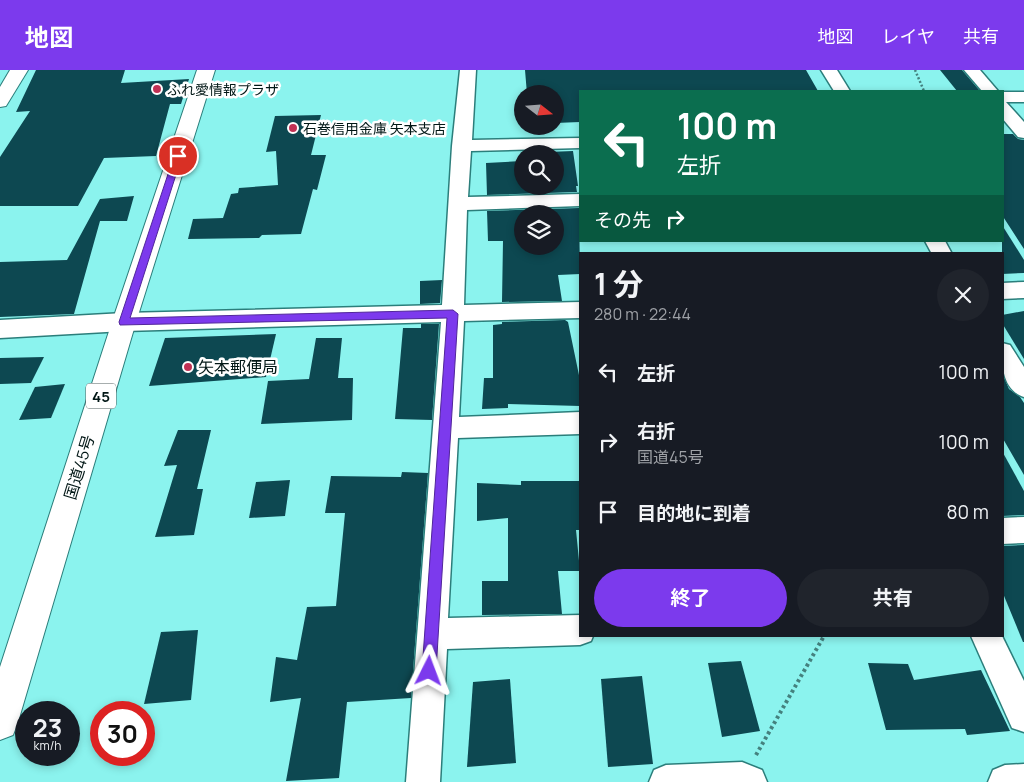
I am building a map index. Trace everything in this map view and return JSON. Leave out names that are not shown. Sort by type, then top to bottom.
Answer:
[{"type":"main road","points":[[0,102],[19,70]]},
{"type":"main road","name":"国道45号","points":[[0,722],[124,322],[206,70]]},
{"type":"street","points":[[423,782],[453,314],[461,146],[468,70]]},
{"type":"street","points":[[829,70],[841,90]]},
{"type":"street","points":[[972,70],[989,90]]},
{"type":"street","points":[[1004,97],[1024,97]]},
{"type":"street","points":[[1004,108],[1024,133]]},
{"type":"street","points":[[461,146],[579,143]]},
{"type":"street","points":[[458,204],[579,200]]},
{"type":"street","points":[[1004,291],[1024,290]]},
{"type":"street","points":[[0,329],[124,322],[579,310]]},
{"type":"street","points":[[1004,355],[1024,387]]},
{"type":"street","points":[[446,428],[579,423]]},
{"type":"street","points":[[1004,531],[1024,530]]},
{"type":"street","points":[[431,634],[579,630]]},
{"type":"street","points":[[986,637],[1024,716]]},
{"type":"street","points":[[666,782],[746,781]]},
{"type":"street","points":[[1005,782],[1024,781]]},
{"type":"path","points":[[915,70],[924,90]]},
{"type":"path","points":[[746,781],[823,637]]},
{"type":"building","points":[[36,70],[125,70],[121,83],[189,79],[181,104],[170,104],[156,156],[104,158],[78,206],[0,206],[0,157],[30,111],[16,112]]},
{"type":"building","points":[[525,70],[806,70],[817,90],[579,90],[579,122],[564,123],[564,85],[526,85]]},
{"type":"building","points":[[940,70],[962,70],[979,90],[956,90]]},
{"type":"building","points":[[321,115],[311,155],[326,155],[317,190],[313,189],[301,234],[262,235],[259,238],[188,239],[193,219],[223,218],[231,194],[238,193],[239,188],[278,185],[276,151],[266,152],[275,116]]},
{"type":"building","points":[[1004,134],[1013,134],[1018,139],[1024,140],[1024,249],[1004,218]]},
{"type":"building","points":[[564,151],[573,151],[578,186],[576,186],[577,192],[564,192]]},
{"type":"building","points":[[514,161],[514,194],[487,195],[486,163]]},
{"type":"building","points":[[134,196],[127,221],[100,221],[74,314],[0,317],[0,262],[67,260],[100,199]]},
{"type":"building","points":[[564,208],[579,208],[579,274],[558,275],[562,301],[502,302],[503,241],[488,241],[487,211],[514,210],[514,255],[564,255]]},
{"type":"building","points":[[1004,228],[1024,260],[1024,273],[1004,274],[1004,252],[1002,252]]},
{"type":"building","points":[[442,280],[440,303],[420,304],[420,281]]},
{"type":"building","points":[[1024,311],[1024,359],[1004,326],[1004,315]]},
{"type":"building","points":[[565,320],[568,322],[579,375],[579,406],[508,404],[508,408],[482,409],[484,378],[493,378],[493,325],[502,324],[502,322]]},
{"type":"building","points":[[421,324],[439,324],[432,420],[395,419],[403,328],[421,328]]},
{"type":"building","points":[[276,334],[266,377],[149,386],[165,338]]},
{"type":"building","points":[[316,338],[342,338],[338,378],[353,378],[352,420],[261,424],[268,381],[309,379]]},
{"type":"building","points":[[44,357],[31,383],[0,384],[0,358]]},
{"type":"building","points":[[1004,377],[1009,389],[1020,397],[1024,403],[1024,475],[1004,440]]},
{"type":"building","points":[[65,384],[51,418],[19,420],[35,387]]},
{"type":"building","points":[[178,430],[211,430],[197,489],[203,489],[194,535],[155,537],[177,465],[164,466]]},
{"type":"building","points":[[1004,455],[1024,491],[1024,515],[1004,516]]},
{"type":"building","points":[[402,472],[428,473],[411,698],[347,702],[339,778],[286,781],[301,698],[270,702],[276,657],[297,660],[307,607],[336,606],[345,513],[325,513],[331,476],[401,477]]},
{"type":"building","points":[[290,480],[285,516],[249,518],[256,482]]},
{"type":"building","points":[[521,481],[579,481],[579,530],[576,530],[579,571],[558,571],[562,614],[482,615],[482,581],[508,581],[508,518],[477,521],[477,483],[521,485]]},
{"type":"building","points":[[1024,545],[1024,642],[1004,596],[1004,546]]},
{"type":"building","points":[[198,630],[191,700],[155,703],[155,701],[145,701],[161,632]]},
{"type":"building","points":[[741,661],[760,731],[722,737],[708,663]]},
{"type":"building","points":[[868,663],[908,664],[914,680],[981,670],[1010,731],[967,735],[965,729],[886,730]]},
{"type":"building","points":[[642,676],[653,764],[608,767],[601,679]]},
{"type":"building","points":[[510,679],[516,763],[467,767],[473,682]]},
{"type":"place","name":"ふれ愛情報プラザ","points":[[157,89]]},
{"type":"place","name":"石巻信用金庫 矢本支店","points":[[293,128]]},
{"type":"place","name":"矢本郵便局","points":[[188,367]]},
{"type":"route","points":[[178,156],[124,322],[453,314],[429,671]]}]
